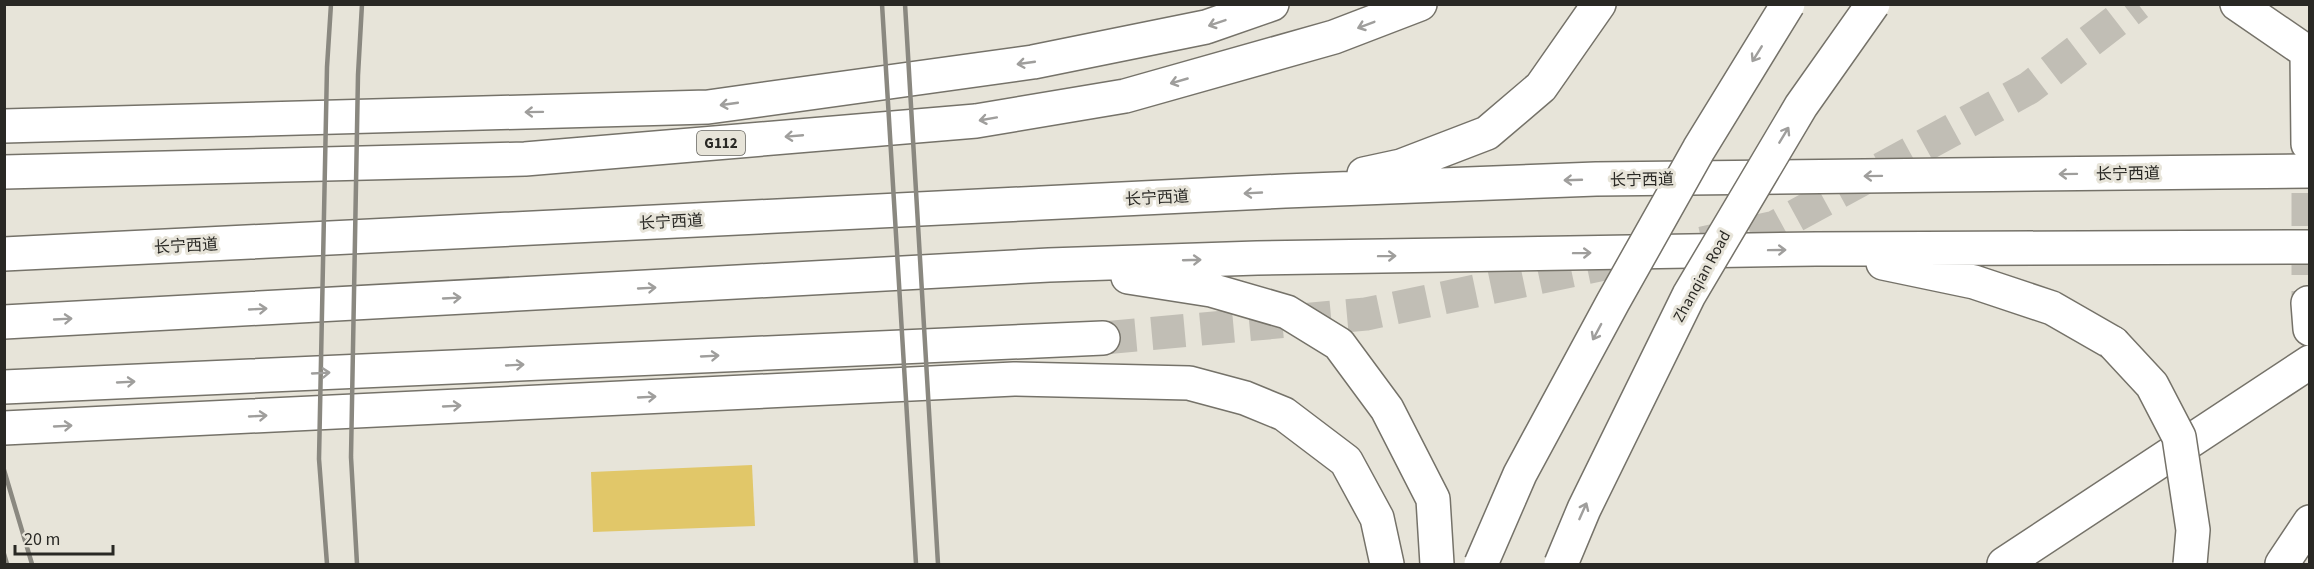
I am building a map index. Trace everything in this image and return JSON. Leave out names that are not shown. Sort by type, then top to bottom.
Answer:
[{"type":"main road","points":[[4,126],[708,107],[1033,62],[1206,27],[1272,4]]},
{"type":"main road","name":"G112","points":[[4,172],[525,159],[976,121],[1125,96],[1334,37],[1420,4]]},
{"type":"main road","points":[[1285,191],[1401,166],[1488,133],[1540,87],[1599,4]]},
{"type":"main road","points":[[1480,564],[1521,474],[1613,302],[1699,149],[1788,4]]},
{"type":"main road","name":"Zhanqian Road","points":[[1561,564],[1584,509],[1689,295],[1801,106],[1872,4]]},
{"type":"main road","points":[[2237,4],[2308,51],[2309,156]]},
{"type":"main road","name":"长宁西道","points":[[4,254],[1285,191],[1596,179],[2190,172],[2309,156]]},
{"type":"main road","points":[[4,322],[1050,266],[1269,258],[1816,249],[2310,247]]},
{"type":"main road","points":[[1816,249],[1974,282],[2052,308],[2113,343],[2152,386],[2179,437],[2193,530],[2190,564]]},
{"type":"main road","points":[[1050,266],[1211,290],[1287,312],[1339,344],[1387,409],[1433,499],[1437,564]]},
{"type":"main road","points":[[4,387],[1103,338]]},
{"type":"main road","points":[[2004,564],[2310,362]]},
{"type":"main road","points":[[4,428],[1014,379],[1189,383],[1245,398],[1284,414],[1346,460],[1377,518],[1387,564]]},
{"type":"main road","points":[[2282,564],[2310,522]]},
{"type":"building","points":[[752,465],[755,526],[593,532],[591,472]]},
{"type":"tunnel","points":[[1702,243],[1775,227],[2029,88],[2138,4]]},
{"type":"tunnel","points":[[2308,144],[2308,303]]},
{"type":"tunnel","points":[[1103,338],[1366,314],[1628,259]]},
{"type":"railway","points":[[327,564],[319,459],[327,67],[331,4]]},
{"type":"railway","points":[[357,564],[351,457],[358,75],[362,4]]},
{"type":"railway","points":[[882,4],[916,564]]},
{"type":"railway","points":[[905,4],[938,564]]},
{"type":"railway","points":[[4,470],[32,564]]},
{"type":"railway","points":[[4,554],[7,564]]}]
